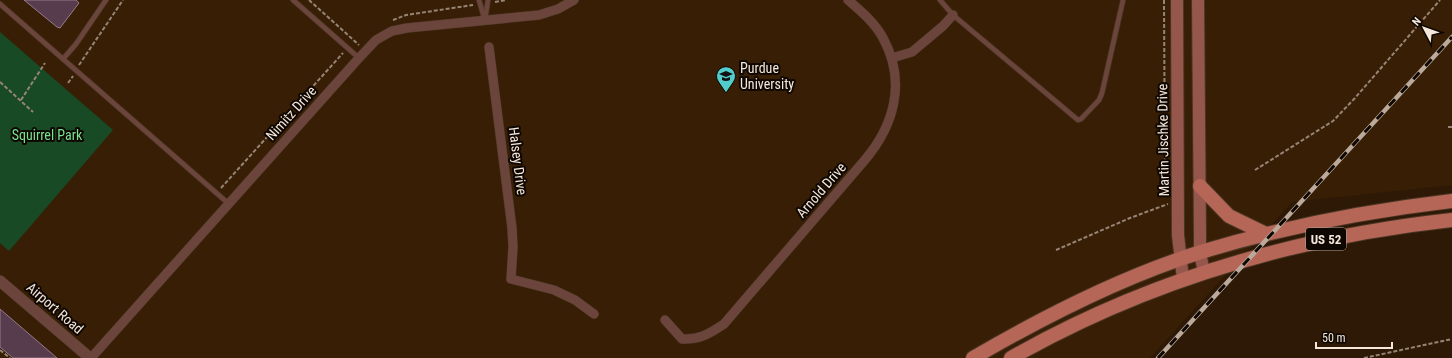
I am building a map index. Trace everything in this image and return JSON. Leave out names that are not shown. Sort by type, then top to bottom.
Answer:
[{"type":"main road","name":"Martin Jischke Drive","points":[[1177,0],[1180,260],[1183,279]]},
{"type":"main road","points":[[1198,0],[1200,253],[1204,272]]},
{"type":"main road","points":[[1200,186],[1229,216],[1266,234]]},
{"type":"main road","name":"US 52","points":[[974,358],[1016,333],[1074,303],[1200,253],[1266,234],[1359,214],[1452,201]]},
{"type":"main road","name":"US 52","points":[[1011,358],[1080,321],[1183,279],[1204,272],[1279,249],[1326,239],[1362,232],[1452,220]]},
{"type":"street","name":"Nimitz Drive","points":[[87,357],[229,204],[362,54],[384,34],[407,28],[539,16],[558,9],[574,0]]},
{"type":"street","name":"Arnold Drive","points":[[665,320],[682,339],[692,340],[704,337],[724,324],[882,138],[891,118],[895,101],[895,82],[892,58],[876,27],[848,0]]},
{"type":"street","points":[[892,58],[912,52],[943,26],[953,14]]},
{"type":"street","name":"Halsey Drive","points":[[489,47],[514,247],[511,279],[554,290],[575,300],[594,314]]},
{"type":"street","name":"Airport Road","points":[[0,281],[87,357]]},
{"type":"lane","points":[[63,59],[76,44],[106,0]]},
{"type":"lane","points":[[293,0],[348,48],[362,54]]},
{"type":"lane","points":[[479,0],[485,21]]},
{"type":"lane","points":[[485,21],[488,0]]},
{"type":"lane","points":[[940,0],[953,14],[1078,120],[1081,119],[1098,100],[1102,93],[1123,0]]},
{"type":"lane","points":[[0,4],[229,204]]},
{"type":"path","points":[[68,83],[123,0]]},
{"type":"path","points":[[309,0],[362,54]]},
{"type":"path","points":[[1164,0],[1165,180]]},
{"type":"path","points":[[1255,170],[1333,120],[1355,98],[1440,0]]},
{"type":"path","points":[[216,194],[348,48]]},
{"type":"path","points":[[21,100],[45,63]]},
{"type":"path","points":[[0,82],[33,112]]},
{"type":"path","points":[[1056,250],[1130,218],[1179,201]]},
{"type":"path","points":[[1364,358],[1452,339]]},
{"type":"path","points":[[0,350],[10,358]]},
{"type":"shaded area","name":"Purdue University","points":[[0,0],[1452,0],[1452,185],[1292,202],[1150,358],[0,358]]},
{"type":"green space","name":"Squirrel Park","points":[[0,32],[113,130],[9,251],[0,243]]},
{"type":"building","points":[[24,0],[76,0],[79,3],[60,28]]},
{"type":"building","points":[[0,309],[57,358],[13,358],[0,347]]},
{"type":"railway","points":[[1158,358],[1452,37]]},
{"type":"place","name":"Purdue University","points":[[726,93]]}]
